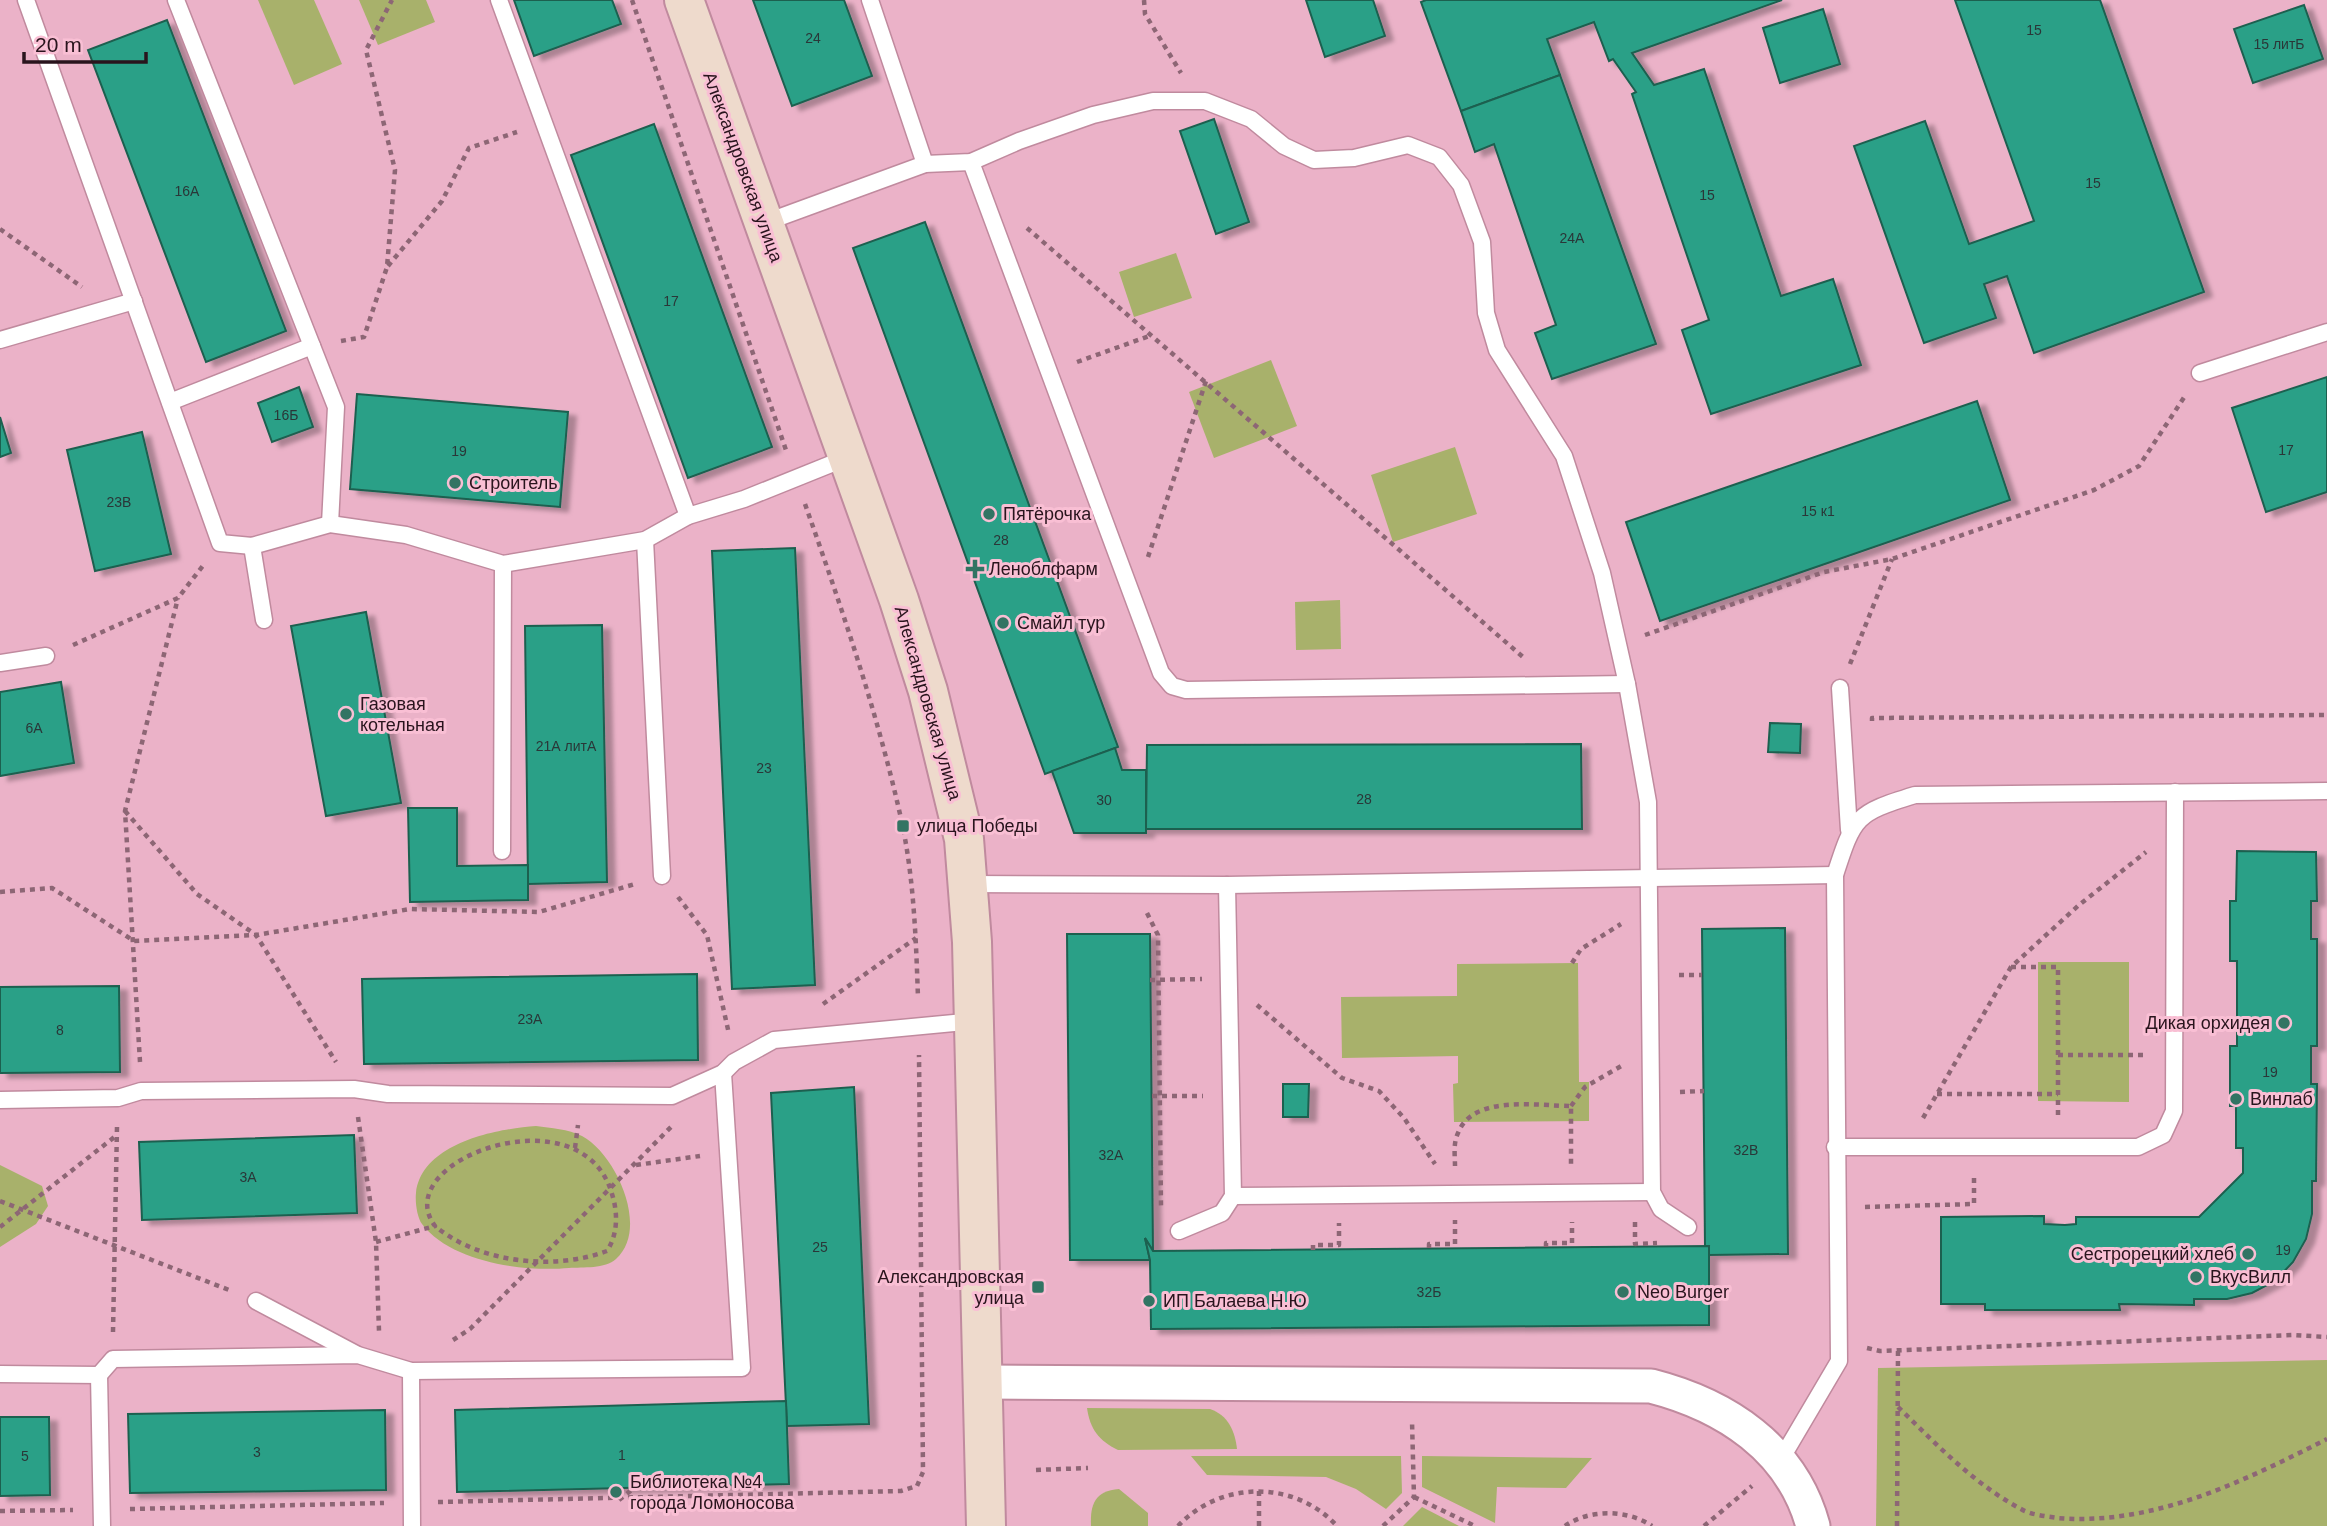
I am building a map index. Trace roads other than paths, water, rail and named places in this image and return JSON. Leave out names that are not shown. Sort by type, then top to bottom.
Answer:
[{"type":"main road","name":"Александровская улица","points":[[684,0],[898,600],[928,691],[964,839],[975,1021],[985,1382],[986,1526]]},
{"type":"street","points":[[985,1382],[1651,1386],[1681,1394],[1730,1416],[1769,1447],[1808,1509],[1813,1526]]},
{"type":"lane","points":[[26,0],[33,27],[220,543],[252,545],[330,524],[406,535],[503,564],[645,540],[688,516],[796,479],[846,458]]},
{"type":"lane","points":[[176,0],[336,407],[330,524]]},
{"type":"lane","points":[[499,0],[688,516]]},
{"type":"lane","points":[[870,0],[925,164]]},
{"type":"lane","points":[[763,223],[925,164],[971,162],[1018,141],[1093,115],[1153,101],[1198,101],[1251,119],[1284,146],[1314,160],[1354,158],[1408,145],[1439,157],[1461,185],[1482,242],[1486,313],[1497,350],[1564,456],[1602,573],[1648,802],[1652,1192],[1661,1209],[1688,1227]]},
{"type":"lane","points":[[971,162],[1161,673],[1171,686],[1186,690],[1626,684]]},
{"type":"lane","points":[[0,340],[134,301]]},
{"type":"lane","points":[[2200,373],[2327,332]]},
{"type":"lane","points":[[170,402],[312,346]]},
{"type":"lane","points":[[645,540],[662,876]]},
{"type":"lane","points":[[252,545],[264,620]]},
{"type":"lane","points":[[502,850],[503,564]]},
{"type":"lane","points":[[0,663],[46,656]]},
{"type":"lane","points":[[1780,1461],[1839,1362],[1835,1147],[1835,875],[1849,830],[1840,688]]},
{"type":"lane","points":[[1849,830],[1874,808],[1915,795],[2327,791]]},
{"type":"lane","points":[[1835,1147],[2138,1147],[2163,1135],[2174,1111],[2175,792]]},
{"type":"lane","points":[[967,884],[1227,885],[1835,875]]},
{"type":"lane","points":[[1179,1231],[1222,1213],[1233,1196],[1227,885]]},
{"type":"lane","points":[[0,1100],[118,1098],[141,1091],[354,1089],[388,1094],[672,1096],[729,1068],[775,1040],[975,1021]]},
{"type":"lane","points":[[256,1301],[358,1355],[411,1371],[742,1368],[728,1152],[729,1068]]},
{"type":"lane","points":[[1233,1196],[1652,1192]]},
{"type":"lane","points":[[102,1518],[99,1375],[113,1359],[358,1355]]},
{"type":"lane","points":[[411,1371],[412,1526]]},
{"type":"lane","points":[[0,1374],[99,1375]]},
{"type":"place","name":"Строитель","points":[[455,483]]},
{"type":"place","name":"Пятёрочка","points":[[989,514]]},
{"type":"place","name":"Леноблфарм","points":[[975,569]]},
{"type":"place","name":"Смайл тур","points":[[1003,623]]},
{"type":"place","name":"Газовая котельная","points":[[346,714]]},
{"type":"place","name":"улица Победы","points":[[903,826]]},
{"type":"place","name":"Дикая орхидея","points":[[2284,1023]]},
{"type":"place","name":"Винлаб","points":[[2236,1099]]},
{"type":"place","name":"Сестрорецкий хлеб","points":[[2248,1254]]},
{"type":"place","name":"ВкусВилл","points":[[2196,1277]]},
{"type":"place","name":"Александровская улица","points":[[1038,1287]]},
{"type":"place","name":"Neo Burger","points":[[1623,1292]]},
{"type":"place","name":"ИП Балаева Н.Ю","points":[[1149,1301]]},
{"type":"place","name":"Библиотека №4 города Ломоносова","points":[[616,1492]]}]
